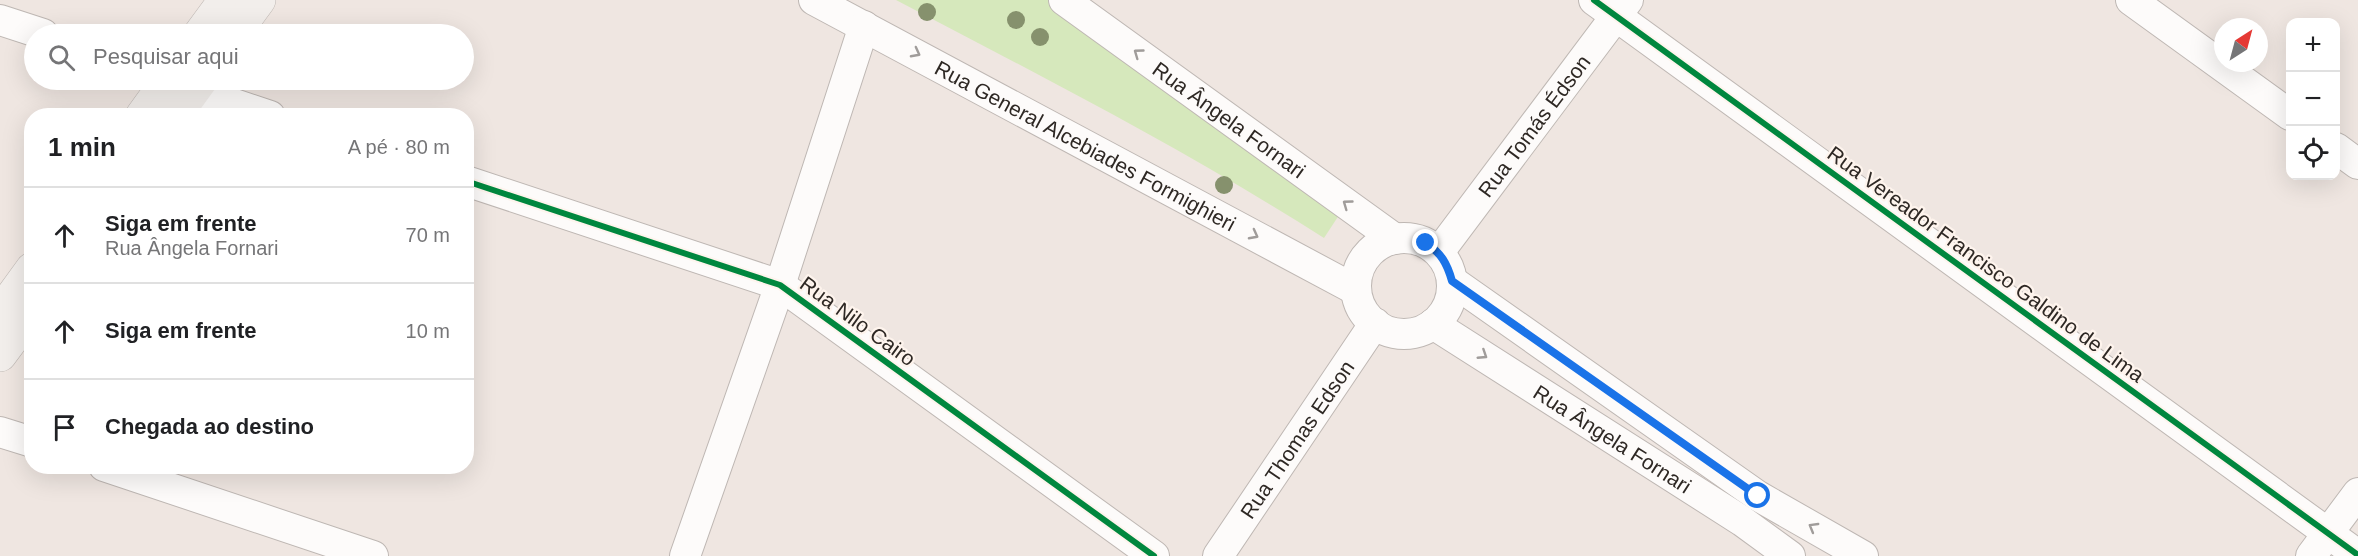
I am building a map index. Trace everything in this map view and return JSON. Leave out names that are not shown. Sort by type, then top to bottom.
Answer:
[{"type":"main road","points":[[207,24],[225,0]]},
{"type":"main road","points":[[241,24],[259,0]]},
{"type":"main road","points":[[154,108],[181,90]]},
{"type":"main road","points":[[0,313],[24,280]]},
{"type":"main road","points":[[0,355],[24,323]]},
{"type":"street","name":"Rua General Alcebiades Formighieri","points":[[814,0],[1356,290]]},
{"type":"street","name":"Rua Ângela Fornari","points":[[1064,0],[1395,239]]},
{"type":"street","points":[[2131,0],[2286,112]]},
{"type":"street","name":"Rua Tomás Édson","points":[[1439,252],[1613,5]]},
{"type":"street","name":"Rua Vereador Francisco Galdino de Lima","points":[[1613,5],[2320,545],[2358,555]]},
{"type":"street","points":[[0,20],[24,28]]},
{"type":"street","points":[[685,556],[780,285],[864,26]]},
{"type":"street","points":[[185,90],[244,108]]},
{"type":"street","points":[[2340,151],[2358,164]]},
{"type":"street","name":"Rua Nilo Cairo","points":[[474,184],[780,285],[1155,556]]},
{"type":"street","points":[[1410,238],[1426,243],[1439,252],[1448,266],[1452,281],[1451,297],[1445,312],[1433,324],[1420,331],[1404,334],[1389,331],[1374,323],[1359,303],[1356,290],[1357,276],[1366,257],[1381,243],[1395,239],[1410,238]]},
{"type":"street","name":"Rua Ângela Fornari","points":[[1452,281],[1758,496],[1863,556]]},
{"type":"street","name":"Rua Thomas Edson","points":[[1218,556],[1374,323]]},
{"type":"street","name":"Rua Ângela Fornari","points":[[1433,324],[1742,521],[1790,556]]},
{"type":"street","points":[[0,432],[24,440]]},
{"type":"street","points":[[128,474],[373,556]]},
{"type":"street","points":[[2320,545],[2358,492]]},
{"type":"street","points":[[1742,521],[1758,496]]},
{"type":"green space","points":[[896,0],[1060,0],[1345,206],[1324,238],[1166,144]]},
{"type":"cycle path","points":[[1594,0],[2358,555]]},
{"type":"cycle path","points":[[474,184],[780,285],[1154,556]]},
{"type":"route","points":[[1426,243],[1439,252],[1448,266],[1452,281],[1758,496]]}]
